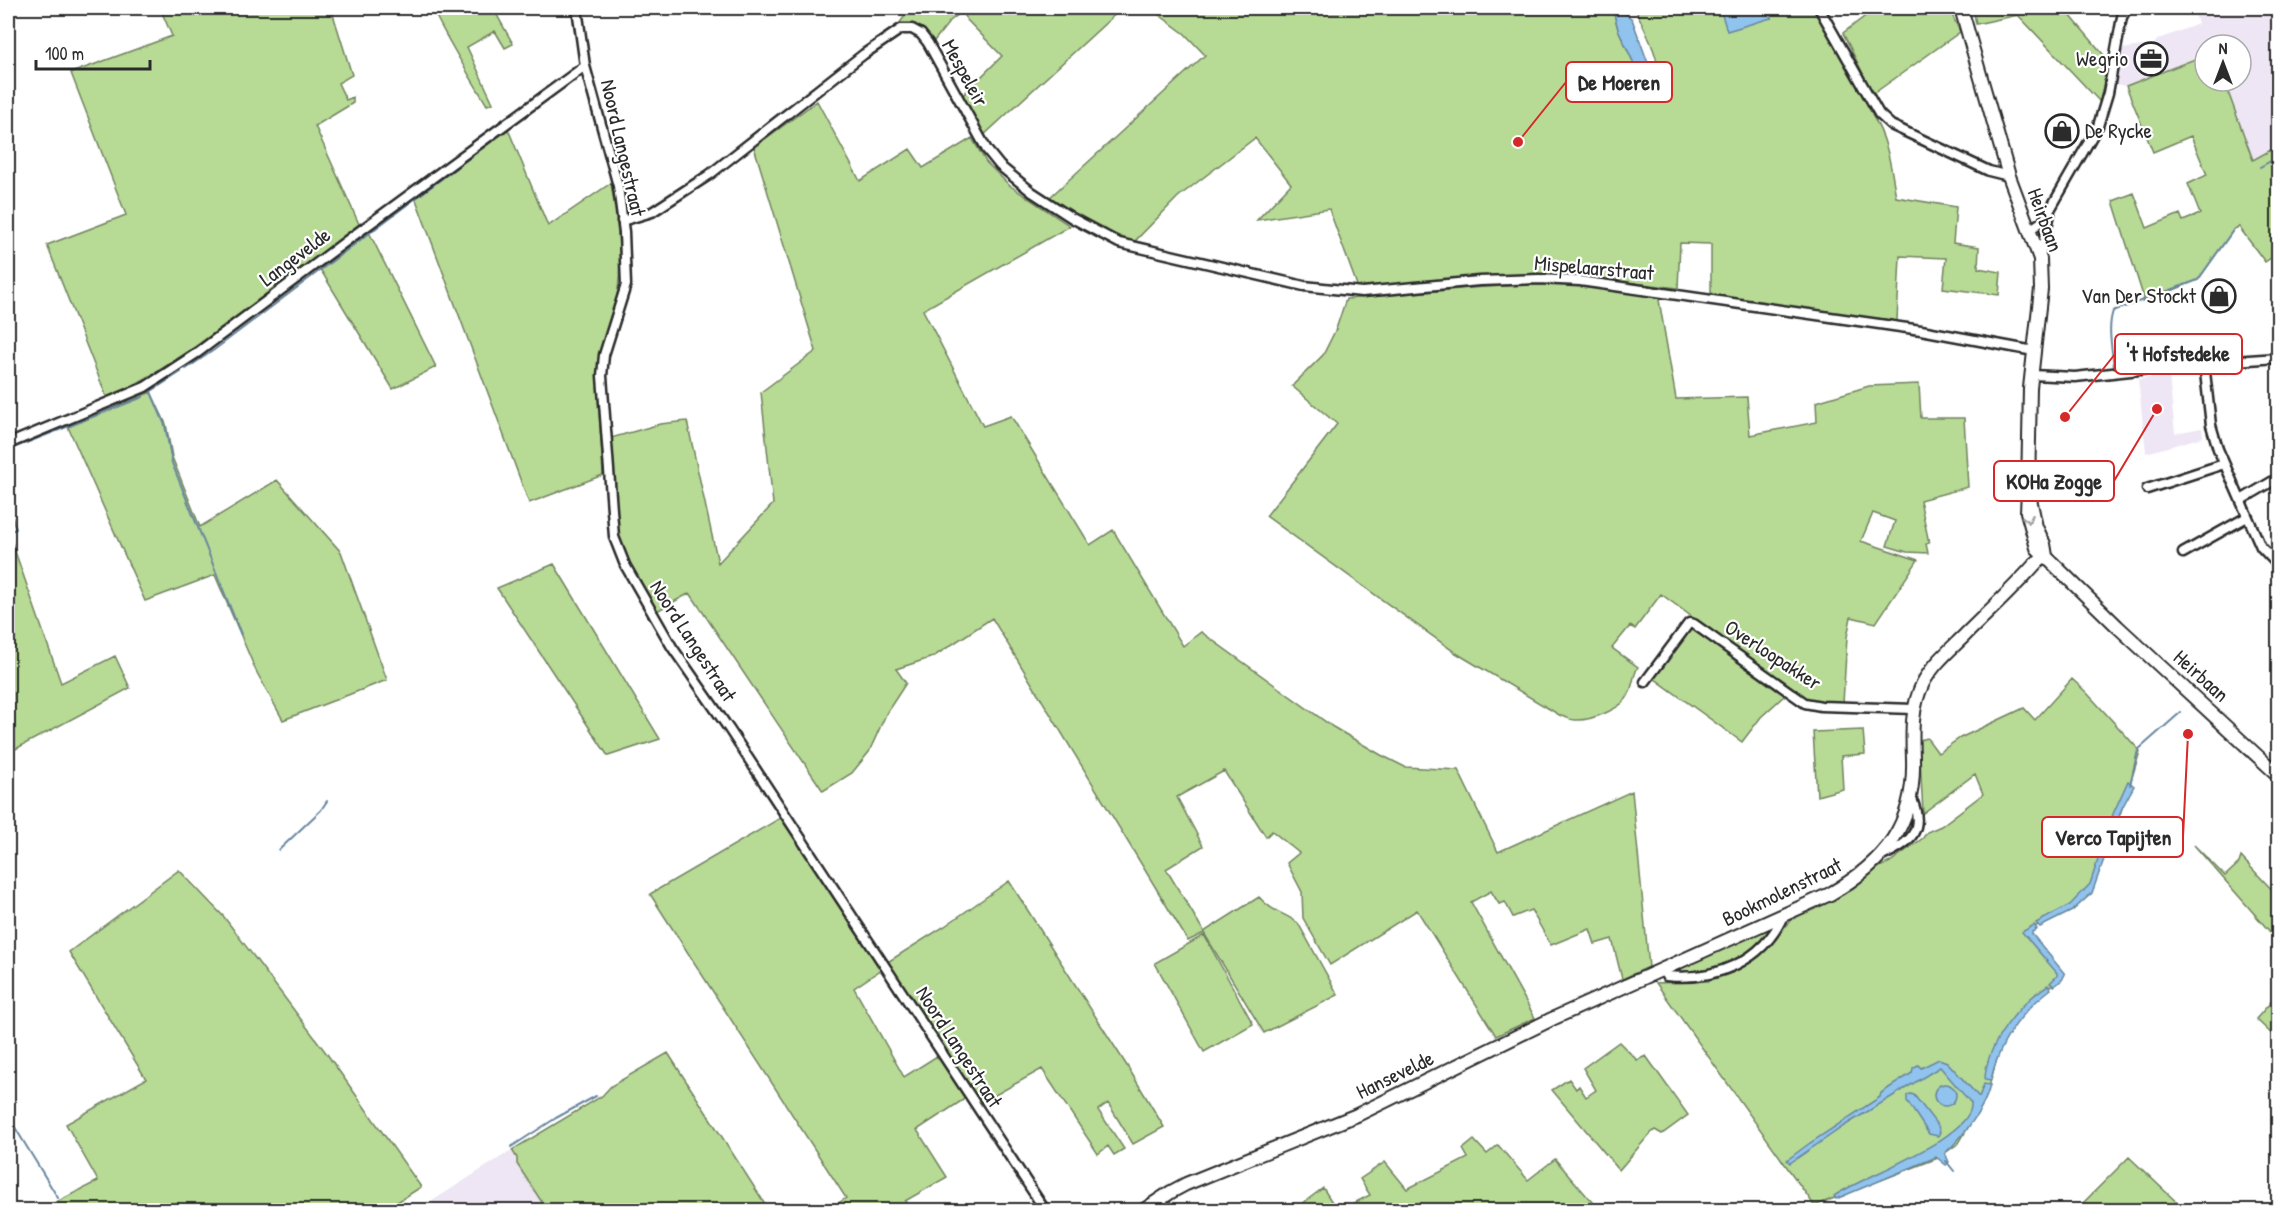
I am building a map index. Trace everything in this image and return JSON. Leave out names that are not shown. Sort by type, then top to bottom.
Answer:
[{"type":"street","name":"Noord Langestraat","points":[[577,8],[585,66],[618,186],[622,221],[626,285],[604,355],[602,376],[614,537],[625,565],[672,647],[729,729],[1045,1210]]},
{"type":"street","points":[[1819,8],[1879,114],[1891,125],[1989,171],[2009,176]]},
{"type":"street","name":"Heirbaan","points":[[1961,8],[2009,176],[2040,257],[2041,289],[2032,375],[2028,489],[2036,527],[2044,544],[2046,556],[2118,627],[2278,775]]},
{"type":"street","points":[[2028,227],[2040,224],[2098,126],[2108,93],[2122,17],[2127,8]]},
{"type":"street","name":"Mespeleir","points":[[622,221],[652,212],[709,175],[864,54],[901,29],[912,29],[921,34],[928,44],[977,133],[1000,166],[1032,192],[1075,220],[1119,243],[1151,251]]},
{"type":"street","name":"Langevelde","points":[[8,444],[145,387],[197,353],[349,238],[585,66]]},
{"type":"street","points":[[2040,257],[2052,205]]},
{"type":"street","name":"Mispelaarstraat","points":[[1151,251],[1330,290],[1362,292],[1479,281],[1529,279],[1580,281],[1921,330],[2034,351]]},
{"type":"street","points":[[2032,375],[2075,377],[2204,363],[2278,358]]},
{"type":"street","points":[[2204,363],[2211,425],[2224,464],[2261,547],[2278,565]]},
{"type":"street","points":[[2147,489],[2224,464]]},
{"type":"street","points":[[2241,500],[2278,478]]},
{"type":"street","points":[[2182,553],[2247,517]]},
{"type":"street","name":"Bookmolenstraat","points":[[1662,970],[1844,886],[1879,858],[1889,846],[1903,821],[1911,797],[1913,786],[1912,732],[1918,693],[1933,667],[2036,563],[2046,556]]},
{"type":"street","name":"Overloopakker","points":[[1645,682],[1689,622],[1805,703],[1821,706],[1914,710]]},
{"type":"street","points":[[1662,970],[1666,976],[1678,977],[1721,972],[1751,954],[1776,931],[1783,916]]},
{"type":"street","name":"Hansevelde","points":[[1144,1210],[1156,1206],[1186,1184],[1377,1106],[1543,1023],[1662,970]]},
{"type":"shaded area","points":[[2199,8],[2278,8],[2278,146],[2253,161],[2228,93],[2253,93],[2253,33],[2193,33],[2193,60],[2126,86],[2115,84],[2122,49],[2154,44],[2157,40],[2198,24],[2194,11]]},
{"type":"shaded area","points":[[2169,376],[2175,433],[2202,428],[2203,437],[2146,453],[2138,379]]},
{"type":"shaded area","points":[[512,1150],[517,1158],[517,1164],[547,1210],[438,1210],[432,1201]]},
{"type":"green space","points":[[160,8],[331,8],[352,75],[338,83],[346,100],[353,97],[353,103],[315,126],[359,224],[189,351],[141,381],[107,398],[47,245],[126,215],[71,73],[172,36]]},
{"type":"green space","points":[[432,8],[493,8],[513,44],[505,48],[495,31],[467,47],[493,103],[487,105]]},
{"type":"green space","points":[[905,8],[1122,8],[983,136],[961,97],[1002,56],[967,20],[963,11],[950,21],[934,41],[930,41],[917,28],[899,24],[907,13]]},
{"type":"green space","points":[[1150,8],[1631,8],[1614,14],[1618,29],[1636,68],[1639,90],[1657,90],[1659,80],[1656,59],[1635,8],[1720,8],[1771,18],[1767,8],[1817,8],[1875,113],[1872,115],[1885,144],[1896,197],[1956,207],[1953,243],[1979,247],[1978,268],[2001,272],[1999,295],[1943,288],[1946,258],[1900,256],[1897,321],[1734,299],[1711,294],[1711,244],[1680,243],[1678,288],[1580,277],[1451,280],[1358,288],[1329,209],[1257,220],[1291,184],[1255,138],[1178,197],[1134,242],[1106,231],[1049,198],[1205,55],[1185,34]]},
{"type":"green space","points":[[1876,8],[1949,8],[1960,32],[1873,94],[1843,33]]},
{"type":"green space","points":[[1973,8],[2064,8],[2108,60],[2100,102],[2018,15],[1976,24]]},
{"type":"green space","points":[[2193,60],[2193,93],[2228,93],[2253,160],[2278,146],[2278,253],[2265,262],[2239,227],[2234,229],[2198,280],[2145,302],[2113,201],[2134,193],[2147,228],[2180,214],[2183,221],[2200,214],[2188,184],[2207,175],[2191,136],[2153,152],[2126,86]]},
{"type":"green space","points":[[817,101],[860,181],[910,149],[923,168],[972,138],[986,162],[1009,185],[1070,226],[923,310],[983,426],[1011,416],[1090,545],[1113,530],[1183,646],[1201,632],[1333,727],[1381,755],[1405,767],[1458,770],[1498,852],[1632,791],[1649,967],[1622,979],[1612,939],[1595,944],[1590,929],[1551,945],[1531,910],[1513,917],[1505,902],[1499,904],[1491,891],[1471,902],[1535,1018],[1496,1036],[1417,910],[1330,965],[1303,918],[1302,892],[1287,863],[1299,853],[1272,831],[1266,837],[1224,771],[1177,797],[1203,846],[1166,869],[1204,932],[1259,897],[1269,906],[1298,923],[1338,995],[1264,1033],[1204,933],[1188,941],[992,618],[933,657],[896,669],[906,683],[887,712],[869,752],[852,773],[823,791],[690,593],[655,612],[626,559],[619,540],[611,438],[660,424],[687,421],[718,563],[773,504],[761,392],[816,351],[754,147]]},
{"type":"green space","points":[[508,129],[548,226],[611,183],[619,250],[618,290],[600,354],[597,376],[603,475],[529,503],[415,197]]},
{"type":"green space","points":[[369,232],[436,367],[393,389],[320,269]]},
{"type":"green space","points":[[1528,285],[1574,285],[1658,294],[1676,399],[1747,397],[1750,435],[1817,422],[1816,402],[1869,386],[1919,384],[1921,418],[1964,418],[1968,487],[1920,500],[1929,543],[1926,544],[1928,553],[1907,552],[1887,546],[1895,521],[1873,513],[1861,541],[1918,560],[1876,623],[1851,617],[1847,637],[1843,703],[1812,702],[1799,696],[1661,594],[1635,629],[1630,626],[1612,648],[1638,667],[1626,699],[1620,705],[1597,716],[1581,720],[1570,719],[1561,716],[1456,653],[1266,516],[1337,424],[1292,386],[1323,355],[1336,329],[1346,299]]},
{"type":"green space","points":[[151,392],[166,424],[172,457],[200,527],[277,480],[341,552],[387,680],[283,720],[256,671],[215,575],[145,601],[68,427]]},
{"type":"green space","points":[[10,537],[61,683],[115,656],[130,688],[8,753],[8,538]]},
{"type":"green space","points":[[554,564],[660,739],[608,756],[497,588]]},
{"type":"green space","points":[[1687,629],[1692,629],[1785,695],[1761,717],[1742,742],[1651,676]]},
{"type":"green space","points":[[2072,679],[2140,751],[2115,830],[2089,891],[2076,905],[2025,932],[2062,975],[2019,1015],[2001,1045],[1986,1097],[1959,1143],[1938,1158],[1814,1206],[1816,1210],[1806,1210],[1814,1205],[1656,983],[1708,981],[1732,973],[1752,961],[1793,918],[1890,862],[1923,838],[1927,832],[1941,826],[1983,794],[1975,774],[1923,813],[1919,740],[1927,738],[1938,753],[1960,738],[2024,708],[2035,720]]},
{"type":"green space","points":[[1863,730],[1865,754],[1841,756],[1843,789],[1817,796],[1813,732]]},
{"type":"green space","points":[[782,817],[882,969],[854,988],[904,1077],[937,1056],[966,1098],[917,1130],[947,1177],[905,1201],[910,1210],[828,1210],[846,1198],[650,894]]},
{"type":"green space","points":[[2194,845],[2225,876],[2239,863],[2241,857],[2278,896],[2278,941]]},
{"type":"green space","points":[[179,870],[224,917],[327,1054],[421,1187],[385,1210],[41,1210],[98,1181],[66,1124],[146,1079],[69,952]]},
{"type":"green space","points":[[1009,881],[1164,1127],[1133,1144],[1108,1103],[1098,1110],[1124,1149],[1114,1155],[1108,1146],[1098,1154],[1042,1069],[981,1103],[886,963],[945,926]]},
{"type":"green space","points":[[1771,927],[1772,930],[1752,949],[1730,962],[1705,970],[1678,973],[1677,970],[1682,967]]},
{"type":"green space","points":[[1204,935],[1253,1024],[1204,1052],[1155,963]]},
{"type":"green space","points":[[2278,994],[2278,1040],[2256,1019]]},
{"type":"green space","points":[[1619,1042],[1637,1060],[1646,1056],[1688,1115],[1662,1134],[1655,1130],[1619,1170],[1552,1090],[1569,1079],[1576,1089],[1579,1086],[1586,1097],[1596,1090],[1583,1068]]},
{"type":"green space","points":[[668,1053],[769,1210],[547,1210],[517,1164],[517,1158],[512,1150],[602,1096],[611,1086]]},
{"type":"green space","points":[[1474,1140],[1487,1154],[1498,1145],[1528,1180],[1555,1159],[1599,1210],[1340,1210],[1370,1195],[1360,1179],[1385,1162],[1407,1189],[1468,1158],[1463,1149]]},
{"type":"green space","points":[[2129,1157],[2185,1210],[2076,1210]]},
{"type":"green space","points":[[1323,1188],[1337,1210],[1292,1210],[1295,1209]]},
{"type":"water","points":[[1720,8],[1767,8],[1771,18],[1727,31]]},
{"type":"water","points":[[1622,11],[1632,19],[1653,77],[1653,90],[1639,90],[1636,68],[1618,29],[1614,14]]},
{"type":"water","points":[[2128,781],[2134,786],[2122,808],[2092,893],[2072,911],[2040,927],[2036,923],[2070,905],[2090,884],[2113,814]]},
{"type":"water","points":[[2034,925],[2037,929],[2032,934],[2065,974],[2062,980],[2054,986],[2050,983],[2057,973],[2022,932]]},
{"type":"water","points":[[2048,985],[2051,989],[2030,1008],[2013,1029],[2000,1053],[1991,1080],[1985,1079],[1991,1052],[2006,1026],[2026,1002]]},
{"type":"water","points":[[1939,1059],[1947,1062],[1979,1097],[1984,1084],[1990,1085],[1984,1103],[1972,1122],[1945,1153],[1949,1162],[1946,1165],[1936,1157],[1836,1199],[1834,1196],[1936,1143],[1955,1129],[1967,1116],[1971,1103],[1940,1067],[1844,1126],[1790,1163],[1787,1160],[1880,1097],[1881,1093],[1912,1073],[1913,1068],[1918,1065],[1921,1068]]},
{"type":"water","points":[[1945,1084],[1953,1087],[1956,1095],[1953,1103],[1945,1106],[1937,1103],[1934,1095],[1937,1087]]},
{"type":"water","points":[[1914,1095],[1938,1126],[1940,1132],[1938,1136],[1929,1134],[1907,1101],[1907,1096]]},
{"type":"waterway","points":[[186,369],[570,82],[576,81]]},
{"type":"waterway","points":[[2260,167],[2278,157]]},
{"type":"waterway","points":[[2114,367],[2110,332],[2113,311],[2198,280],[2234,229]]},
{"type":"waterway","points":[[150,392],[181,372]]},
{"type":"waterway","points":[[151,392],[165,425],[172,463],[241,634]]},
{"type":"waterway","points":[[8,450],[143,397]]},
{"type":"waterway","points":[[8,505],[16,529],[8,532]]},
{"type":"waterway","points":[[2130,785],[2138,750],[2181,712]]},
{"type":"waterway","points":[[2271,758],[2274,760],[2278,756]]},
{"type":"waterway","points":[[279,850],[321,810],[327,801]]},
{"type":"waterway","points":[[511,1147],[596,1096]]},
{"type":"waterway","points":[[8,1116],[58,1198]]},
{"type":"waterway","points":[[1946,1161],[1954,1171]]},
{"type":"place","name":"Wegrio","points":[[2151,59]]},
{"type":"place","name":"De Rycke","points":[[2062,131]]},
{"type":"place","name":"De Moeren","points":[[1518,142]]},
{"type":"place","name":"Van Der Stockt","points":[[2219,296]]},
{"type":"place","name":"KOHa Zogge","points":[[2157,409]]},
{"type":"place","name":"'t Hofstedeke","points":[[2065,417]]},
{"type":"place","name":"Verco Tapijten","points":[[2188,734]]}]
